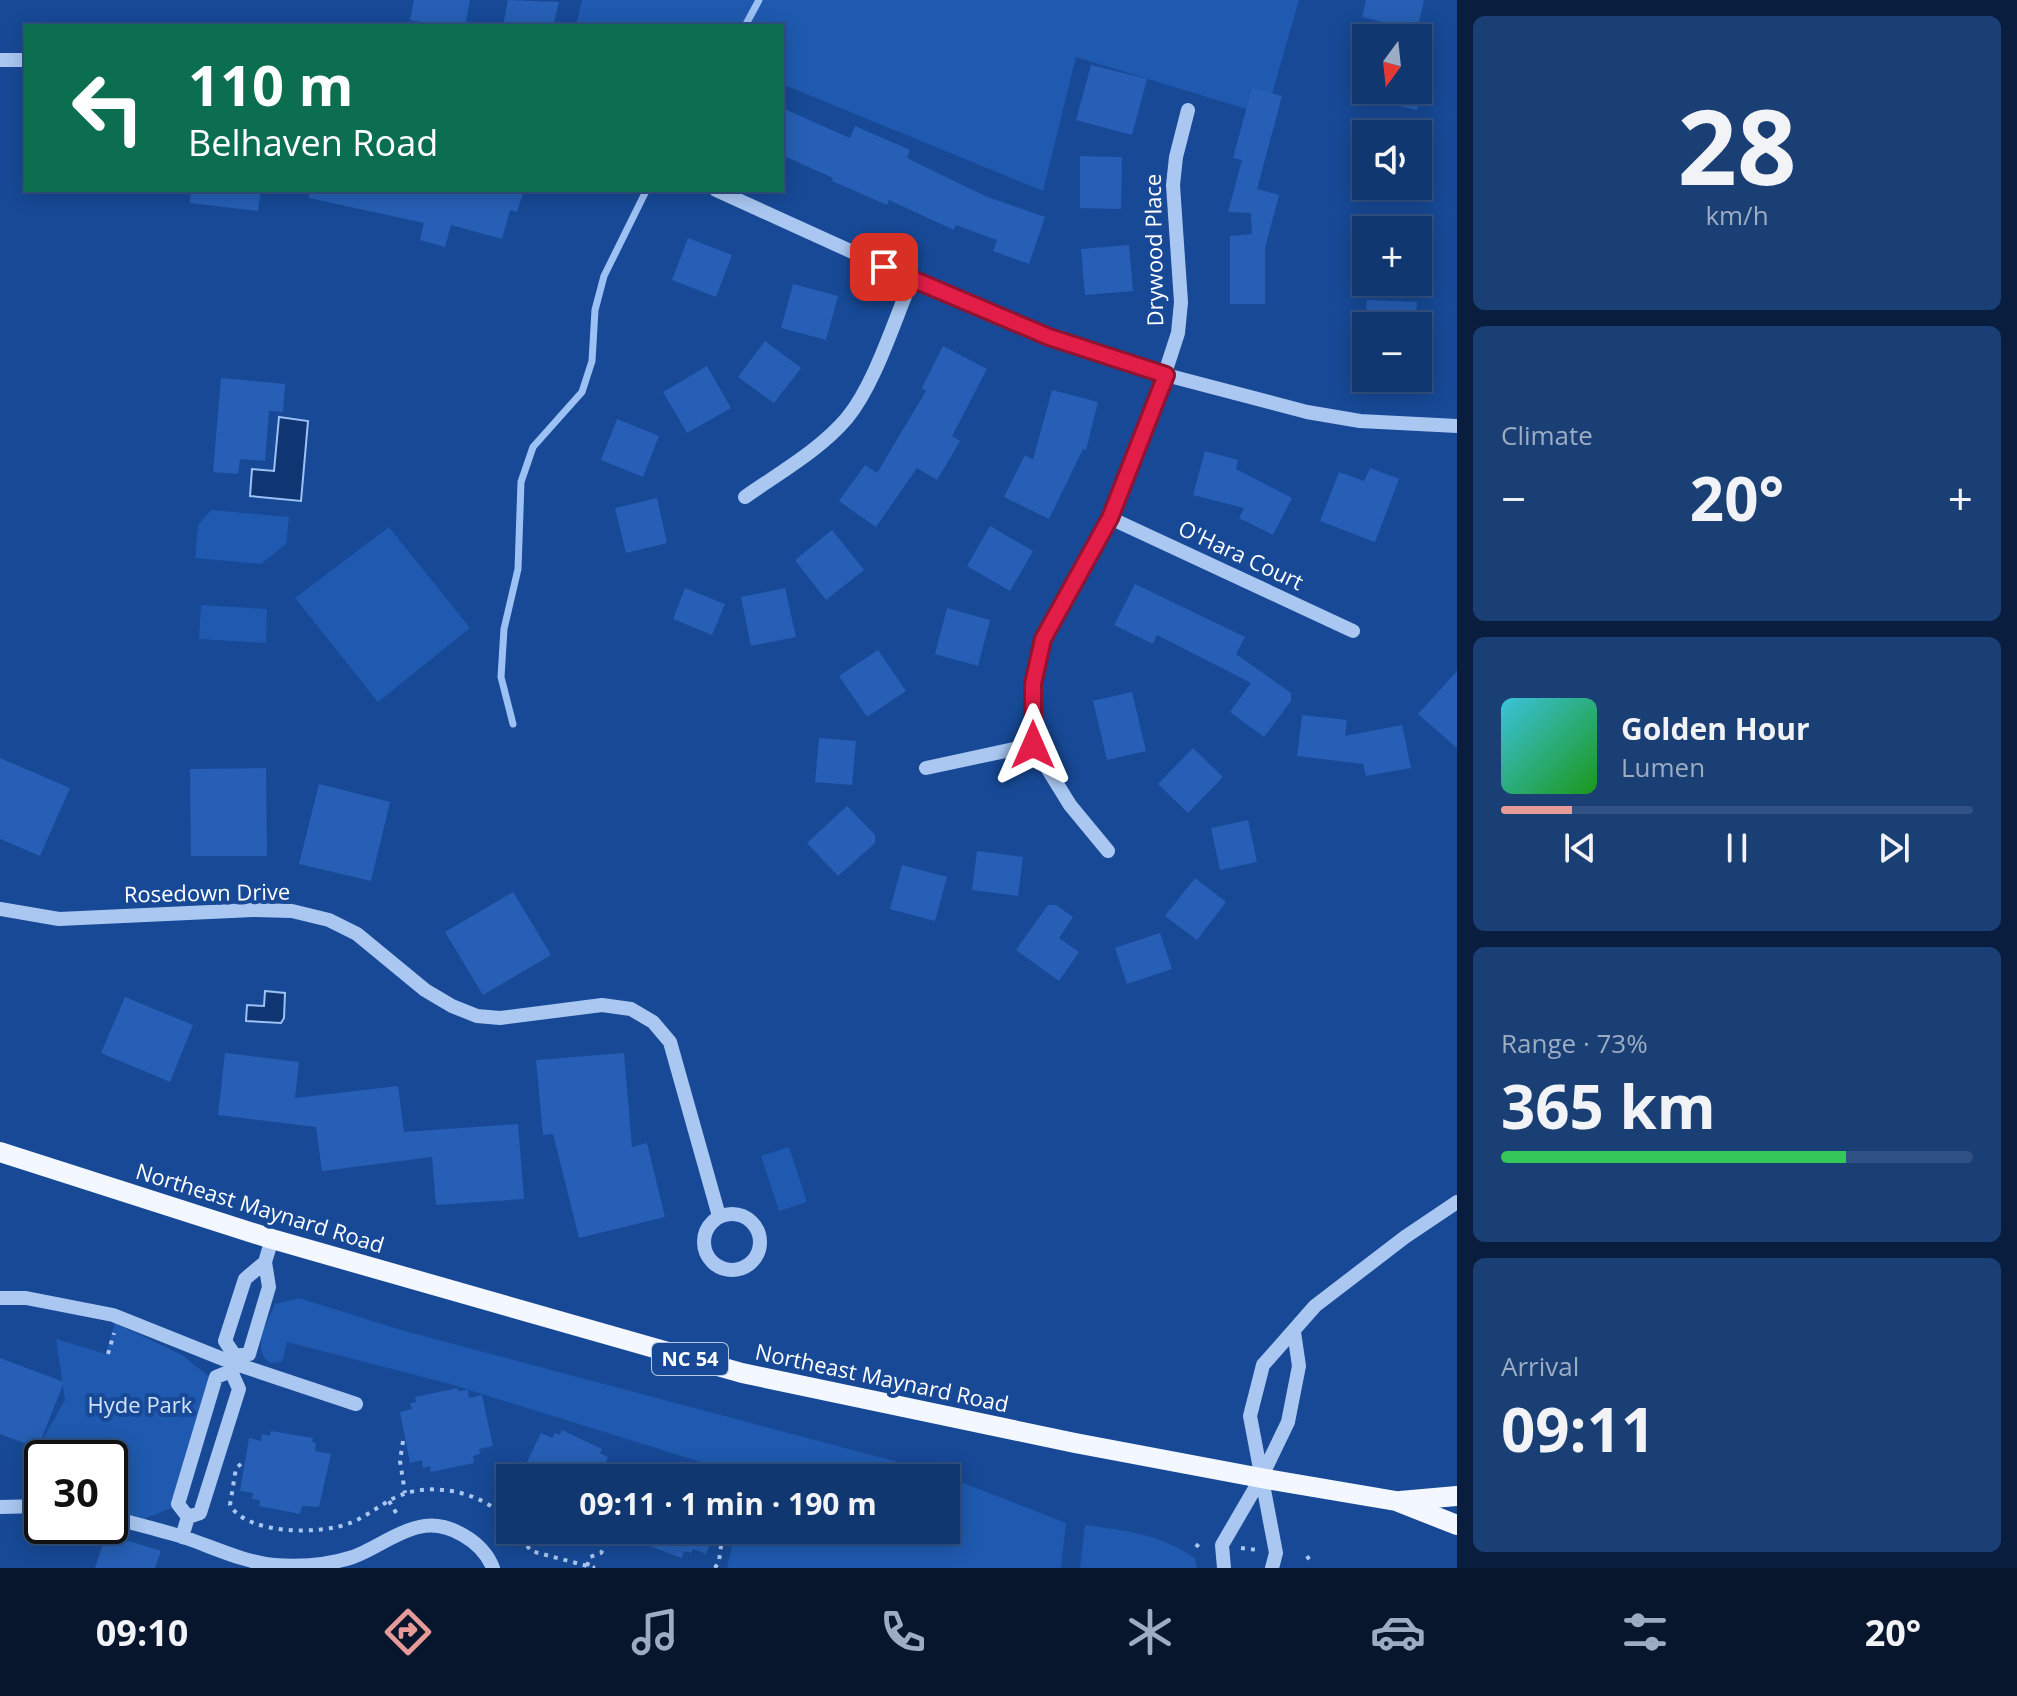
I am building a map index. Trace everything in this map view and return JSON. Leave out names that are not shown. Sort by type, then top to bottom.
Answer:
[{"type":"main road","name":"Northeast Maynard Road","points":[[0,1152],[272,1239],[742,1373],[1261,1478],[1396,1501],[1457,1525]]},
{"type":"main road","name":"Northeast Maynard Road","points":[[1396,1501],[1457,1496]]},
{"type":"street","points":[[0,60],[24,60]]},
{"type":"street","name":"Drywood Place","points":[[1033,745],[1033,684],[1043,639],[1110,518],[1166,375],[1178,333],[1181,302],[1173,185],[1176,157],[1188,110]]},
{"type":"street","points":[[720,192],[912,279],[1064,342],[1166,375],[1307,412],[1347,419],[1457,426]]},
{"type":"street","points":[[745,497],[831,435],[849,416],[866,386],[912,279]]},
{"type":"street","name":"O'Hara Court","points":[[1110,518],[1353,631]]},
{"type":"street","points":[[926,768],[1033,745],[1070,805],[1108,851]]},
{"type":"street","name":"Rosedown Drive","points":[[0,909],[59,919],[292,911],[329,920],[357,934],[425,990],[477,1016],[500,1018],[602,1005],[631,1009],[653,1022],[670,1042],[719,1216]]},
{"type":"street","points":[[1272,1568],[1276,1553],[1250,1416],[1263,1365],[1315,1306],[1405,1237],[1457,1202]]},
{"type":"street","points":[[738,1214],[755,1225],[760,1243],[758,1253],[745,1267],[727,1270],[712,1262],[707,1255],[704,1246],[707,1229],[719,1216],[738,1214]]},
{"type":"street","points":[[188,1519],[178,1504],[216,1377],[249,1354],[269,1287],[265,1262],[272,1239]]},
{"type":"street","points":[[182,1537],[188,1519],[200,1513],[239,1389],[225,1341],[245,1279],[265,1262]]},
{"type":"street","points":[[0,1298],[26,1298],[113,1315],[233,1363],[356,1404]]},
{"type":"street","points":[[1224,1568],[1222,1545],[1261,1478],[1288,1422],[1299,1366],[1294,1332]]},
{"type":"street","points":[[0,1507],[24,1506]]},
{"type":"street","points":[[128,1522],[271,1565],[305,1566],[351,1558],[421,1526],[446,1528],[466,1535],[489,1557],[493,1568]]},
{"type":"path","points":[[403,1441],[400,1461],[405,1493]]},
{"type":"path","points":[[241,1464],[236,1468],[230,1505],[239,1518],[255,1524],[304,1531],[349,1524],[405,1493],[431,1489],[468,1495],[496,1511]]},
{"type":"path","points":[[1196,1547],[1201,1541]]},
{"type":"path","points":[[526,1544],[531,1551],[595,1568]]},
{"type":"path","points":[[587,1566],[590,1557],[601,1553],[606,1544]]},
{"type":"path","points":[[715,1568],[721,1544]]},
{"type":"path","points":[[1241,1548],[1259,1550]]},
{"type":"path","points":[[1307,1556],[1312,1564]]},
{"type":"green space","points":[[582,0],[1299,0],[1266,115],[1076,57],[1043,191],[784,85],[784,24],[576,24]]},
{"type":"green space","points":[[211,510],[289,517],[286,544],[261,564],[195,558],[198,525]]},
{"type":"green space","points":[[389,527],[470,628],[378,702],[295,598]]},
{"type":"green space","points":[[201,605],[267,609],[266,643],[199,639]]},
{"type":"green space","points":[[789,1147],[807,1202],[779,1211],[761,1156]]},
{"type":"green space","points":[[299,1298],[401,1330],[905,1464],[707,1464],[450,1384],[287,1342],[282,1362],[270,1363],[261,1350],[261,1342],[275,1304]]},
{"type":"green space","name":"Hyde Park","points":[[115,1323],[182,1355],[212,1379],[172,1508],[141,1520],[128,1519],[128,1440],[42,1440],[65,1400],[56,1339],[106,1354]]},
{"type":"green space","points":[[960,1482],[1066,1523],[1061,1568],[727,1568],[733,1544],[960,1544]]},
{"type":"green space","points":[[1085,1525],[1129,1532],[1169,1544],[1195,1558],[1197,1568],[1080,1568]]},
{"type":"shaded area","points":[[279,417],[308,421],[301,501],[250,496],[252,469],[274,471]]},
{"type":"shaded area","points":[[265,991],[285,993],[281,1023],[246,1021],[247,1005],[264,1006]]},
{"type":"building","points":[[414,0],[470,0],[465,24],[432,24],[410,20]]},
{"type":"building","points":[[508,0],[559,2],[554,24],[503,24]]},
{"type":"building","points":[[1366,0],[1424,0],[1419,24],[1390,24],[1362,17]]},
{"type":"building","points":[[1091,65],[1147,79],[1132,135],[1076,120]]},
{"type":"building","points":[[1252,88],[1282,96],[1257,189],[1279,195],[1265,248],[1265,304],[1230,304],[1230,236],[1252,234],[1251,213],[1228,212],[1242,160],[1233,158]]},
{"type":"building","points":[[1391,104],[1418,104],[1417,110]]},
{"type":"building","points":[[784,109],[850,138],[855,126],[910,150],[907,158],[985,196],[1045,217],[1029,264],[993,251],[997,240],[956,225],[954,230],[889,200],[887,205],[832,181],[833,178],[784,156]]},
{"type":"building","points":[[1080,156],[1122,157],[1121,209],[1080,208]]},
{"type":"building","points":[[191,192],[261,192],[258,211],[190,203]]},
{"type":"building","points":[[310,192],[523,192],[517,212],[510,210],[502,239],[451,225],[445,247],[420,240],[424,223],[309,198]]},
{"type":"building","points":[[688,238],[732,255],[716,297],[672,280]]},
{"type":"building","points":[[1129,245],[1133,291],[1085,295],[1081,249]]},
{"type":"building","points":[[793,284],[838,296],[826,340],[781,328]]},
{"type":"building","points":[[1367,300],[1417,302],[1416,312],[1366,312]]},
{"type":"building","points":[[765,341],[801,368],[774,403],[738,377]]},
{"type":"building","points":[[943,346],[987,369],[952,436],[960,441],[937,480],[917,468],[876,527],[839,501],[865,465],[877,473],[926,391],[922,388]]},
{"type":"building","points":[[707,366],[731,408],[687,433],[663,392]]},
{"type":"building","points":[[221,378],[285,384],[283,412],[269,411],[265,461],[240,459],[238,474],[213,472]]},
{"type":"building","points":[[1052,390],[1098,402],[1086,450],[1083,449],[1049,519],[1004,497],[1025,455],[1033,460]]},
{"type":"building","points":[[617,419],[659,436],[643,477],[601,460]]},
{"type":"building","points":[[1205,451],[1238,460],[1236,469],[1292,498],[1273,535],[1239,518],[1244,508],[1193,495]]},
{"type":"building","points":[[1370,468],[1399,479],[1375,542],[1320,521],[1339,472],[1364,481]]},
{"type":"building","points":[[657,498],[667,543],[626,553],[615,508]]},
{"type":"building","points":[[990,526],[1033,551],[1010,591],[967,566]]},
{"type":"building","points":[[832,530],[864,570],[826,600],[795,560]]},
{"type":"building","points":[[1135,584],[1245,637],[1236,654],[1291,693],[1291,701],[1264,737],[1230,712],[1251,683],[1157,635],[1153,644],[1114,625]]},
{"type":"building","points":[[685,588],[725,604],[712,635],[673,619]]},
{"type":"building","points":[[785,588],[796,637],[751,646],[741,597]]},
{"type":"building","points":[[947,608],[990,620],[978,666],[935,654]]},
{"type":"building","points":[[878,650],[906,691],[867,717],[839,676]]},
{"type":"building","points":[[1457,671],[1457,748],[1418,714]]},
{"type":"building","points":[[1132,692],[1146,751],[1107,760],[1093,701]]},
{"type":"building","points":[[1302,715],[1347,720],[1345,736],[1402,725],[1411,768],[1366,776],[1363,764],[1297,756]]},
{"type":"building","points":[[819,738],[856,741],[852,785],[815,782]]},
{"type":"building","points":[[1193,748],[1223,777],[1188,813],[1158,784]]},
{"type":"building","points":[[0,758],[70,788],[40,856],[0,839]]},
{"type":"building","points":[[266,768],[267,856],[191,856],[190,769]]},
{"type":"building","points":[[319,784],[390,802],[371,881],[299,864]]},
{"type":"building","points":[[847,806],[875,835],[875,843],[838,876],[807,843]]},
{"type":"building","points":[[1248,820],[1257,862],[1220,870],[1211,828]]},
{"type":"building","points":[[977,851],[1023,857],[1018,896],[972,890]]},
{"type":"building","points":[[902,865],[947,877],[935,921],[890,909]]},
{"type":"building","points":[[1195,878],[1226,902],[1197,940],[1165,916]]},
{"type":"building","points":[[513,892],[551,955],[483,995],[445,932]]},
{"type":"building","points":[[1048,905],[1056,905],[1073,917],[1059,938],[1079,952],[1059,981],[1016,950]]},
{"type":"building","points":[[1160,933],[1172,969],[1127,984],[1115,948]]},
{"type":"building","points":[[125,997],[193,1025],[170,1082],[101,1053]]},
{"type":"building","points":[[225,1053],[299,1062],[295,1098],[398,1086],[404,1132],[518,1124],[524,1199],[436,1205],[432,1157],[322,1171],[316,1127],[218,1115]]},
{"type":"building","points":[[624,1053],[632,1147],[647,1143],[665,1217],[579,1238],[553,1134],[543,1135],[536,1060]]},
{"type":"building","points":[[0,1358],[64,1382],[41,1440],[24,1440],[24,1443],[0,1434]]},
{"type":"building","points":[[458,1388],[458,1391],[468,1390],[469,1398],[482,1395],[493,1446],[479,1449],[480,1454],[473,1456],[474,1463],[431,1472],[430,1466],[423,1468],[422,1460],[410,1463],[400,1412],[412,1409],[410,1403],[416,1402],[415,1397]]},
{"type":"building","points":[[562,1430],[602,1449],[600,1453],[608,1457],[605,1464],[526,1464],[541,1433],[552,1438],[555,1433],[560,1435]]},
{"type":"building","points":[[271,1431],[313,1438],[315,1451],[331,1454],[319,1507],[302,1506],[300,1514],[259,1506],[260,1500],[252,1499],[253,1493],[240,1491],[249,1438],[261,1441],[262,1434],[270,1436]]},
{"type":"building","points":[[128,1541],[161,1551],[155,1568],[95,1568],[103,1544],[128,1544]]},
{"type":"building","points":[[644,1544],[710,1544],[706,1554],[693,1549],[691,1553],[684,1551],[682,1558]]},
{"type":"waterway","points":[[746,24],[759,0]]},
{"type":"waterway","points":[[513,724],[501,677],[504,629],[518,569],[521,482],[533,447],[582,392],[592,361],[595,310],[604,276],[645,193]]},
{"type":"route","points":[[884,267],[1020,326],[1166,375],[1110,518],[1043,639],[1033,684],[1033,745]]}]
